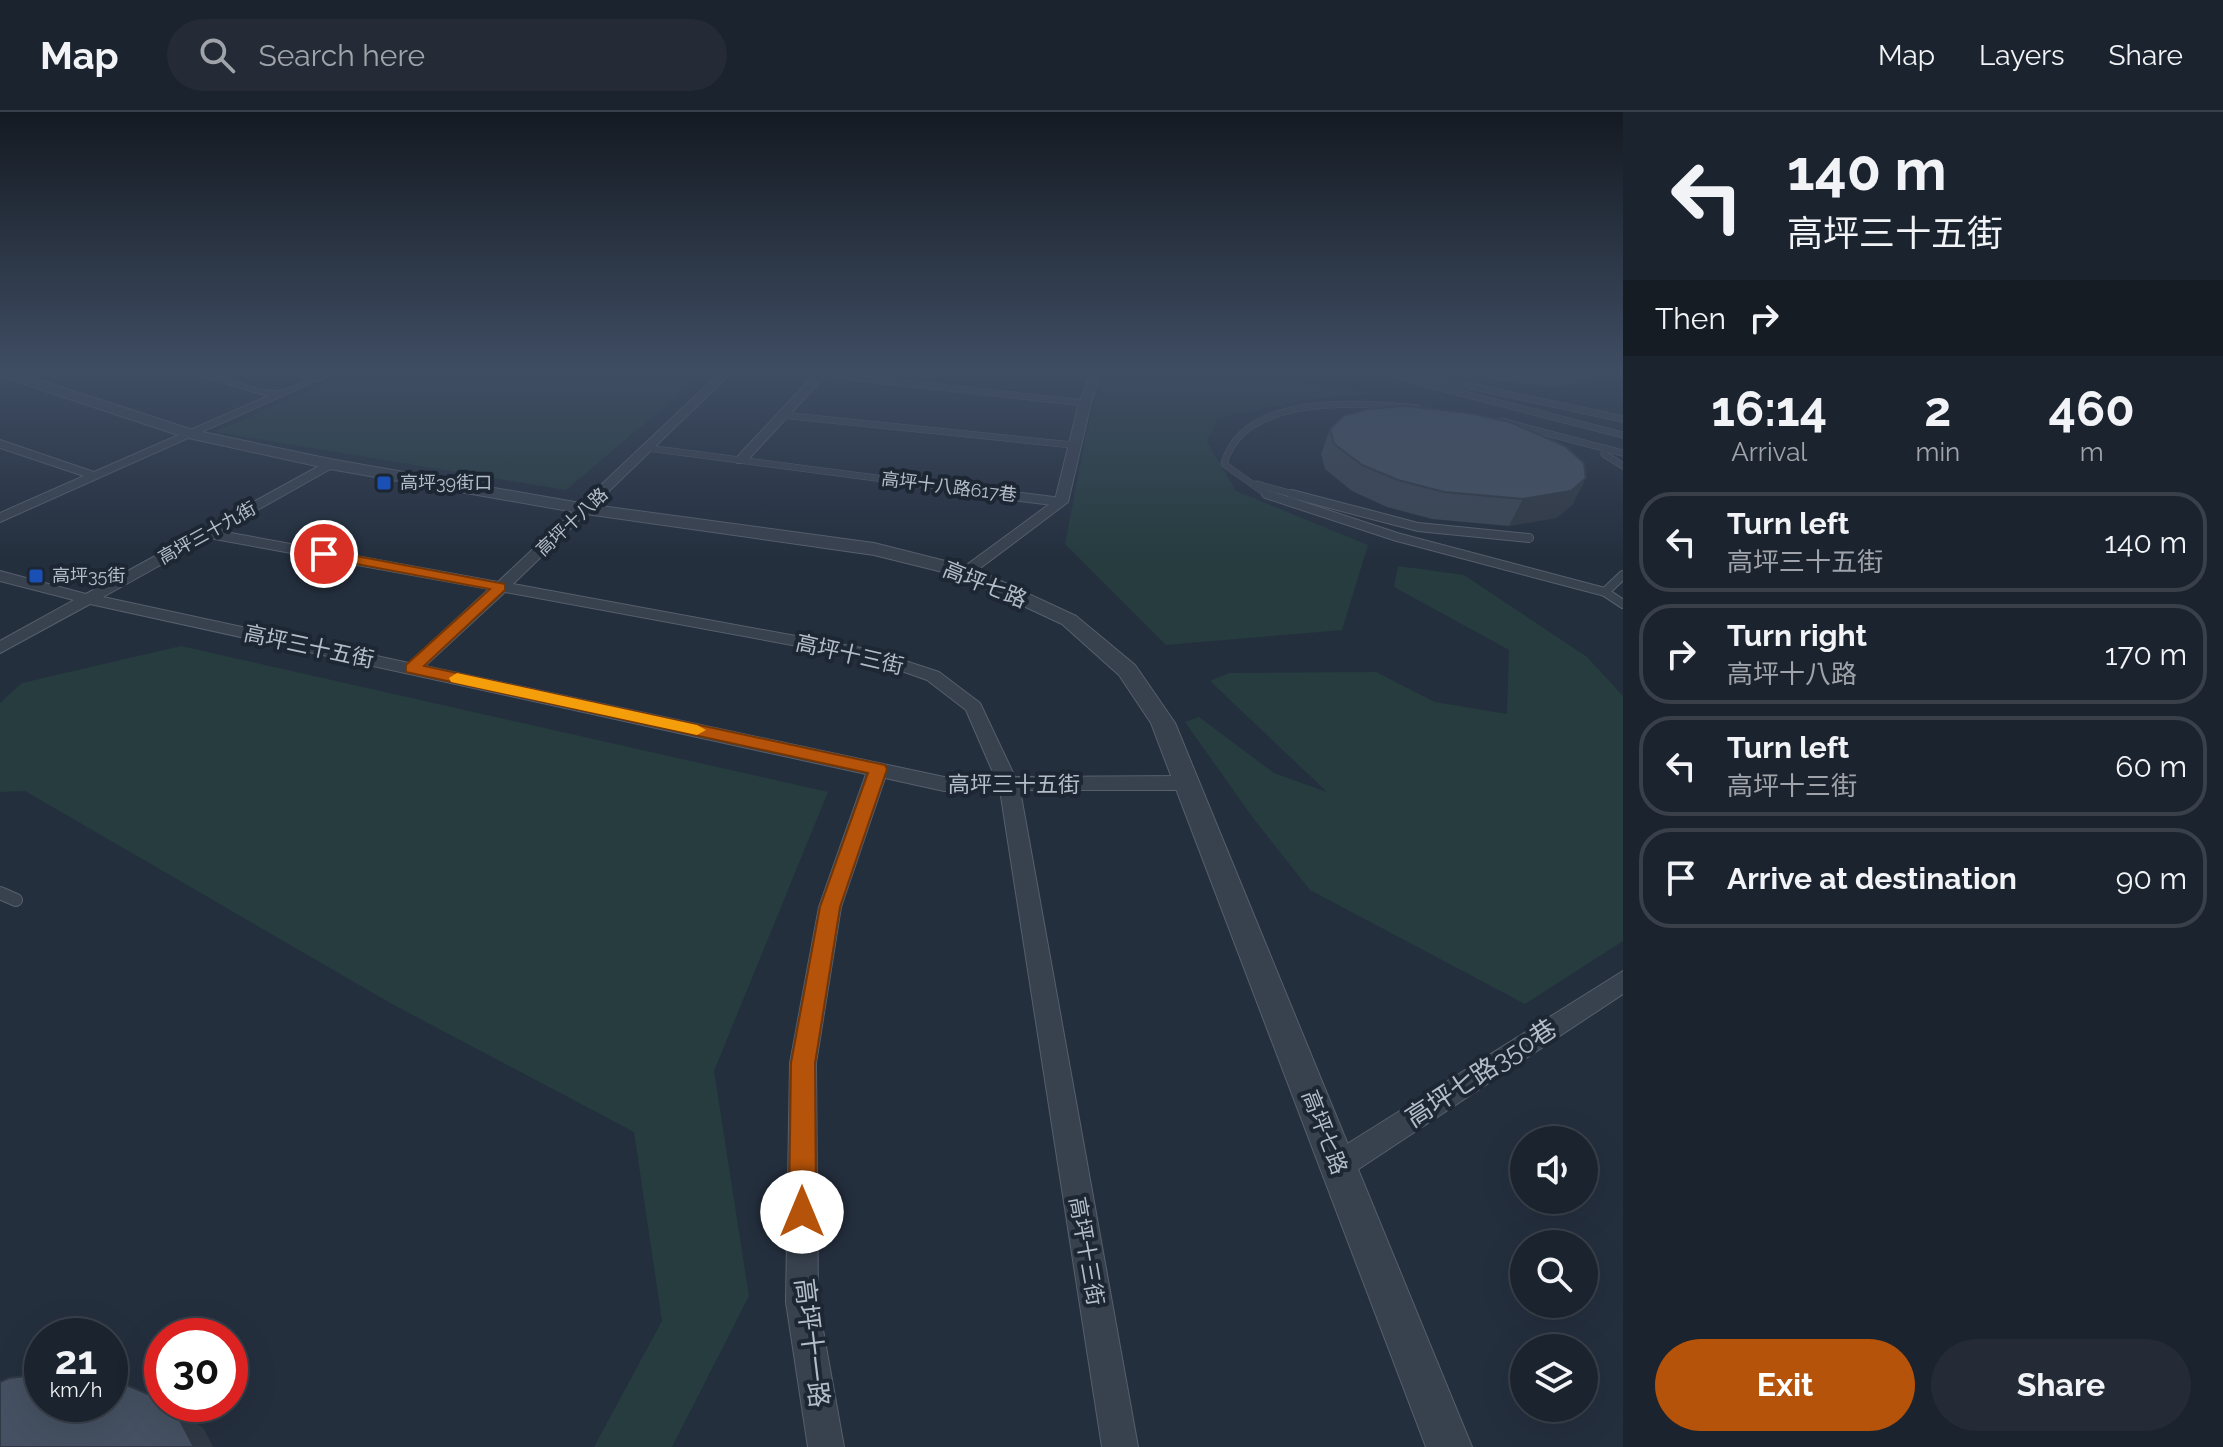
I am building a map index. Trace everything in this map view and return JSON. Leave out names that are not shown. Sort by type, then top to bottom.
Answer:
[{"type":"street","name":"高坪十八路","points":[[412,669],[663,433]]},
{"type":"street","points":[[741,460],[765,433]]},
{"type":"street","points":[[966,572],[1061,502],[1076,433]]},
{"type":"street","points":[[0,518],[189,434]]},
{"type":"street","name":"高坪七路","points":[[189,434],[330,464],[586,509],[874,549],[966,572],[1069,620],[1127,670],[1163,723],[1449,1447]]},
{"type":"street","points":[[0,444],[95,476]]},
{"type":"street","points":[[0,460],[20,452]]},
{"type":"street","name":"高坪三十九街","points":[[0,648],[330,464]]},
{"type":"street","name":"高坪十三街","points":[[207,533],[872,655],[933,676],[974,707],[1009,786],[1120,1447]]},
{"type":"street","name":"高坪三十五街","points":[[0,576],[89,599],[944,784],[1188,783]]},
{"type":"street","name":"高坪十一路","points":[[826,1447],[802,1302],[803,1063],[830,907],[878,769]]},
{"type":"street","name":"高坪七路350巷","points":[[1338,1166],[1623,981]]},
{"type":"lane","points":[[959,433],[1073,445]]},
{"type":"lane","points":[[1244,433],[1231,442],[1224,464],[1272,498],[1397,537],[1605,592],[1623,604]]},
{"type":"lane","points":[[1547,433],[1623,453]]},
{"type":"lane","name":"高坪十八路617巷","points":[[648,448],[1061,502]]},
{"type":"lane","points":[[1606,448],[1604,454],[1623,466]]},
{"type":"lane","points":[[1246,482],[1418,527],[1529,538]]},
{"type":"lane","points":[[1605,592],[1623,575]]},
{"type":"lane","points":[[0,893],[16,900]]},
{"type":"green space","points":[[223,433],[633,433],[566,490]]},
{"type":"green space","points":[[1087,433],[1211,433],[1207,442],[1236,491],[1368,545],[1342,630],[1166,645],[1065,544]]},
{"type":"green space","points":[[1398,566],[1464,575],[1587,657],[1623,696],[1623,941],[1525,1004],[1310,890],[1253,818],[1185,722],[1199,717],[1274,773],[1327,792],[1210,681],[1229,673],[1376,672],[1435,702],[1507,714],[1509,650],[1394,587]]},
{"type":"green space","points":[[181,646],[828,792],[714,1071],[749,1296],[672,1447],[594,1447],[662,1321],[634,1132],[392,1004],[25,791],[0,792],[0,703],[22,683]]},
{"type":"building","points":[[1331,433],[1536,433],[1565,446],[1584,463],[1586,478],[1571,491],[1523,499],[1444,492],[1398,480],[1362,465],[1334,444]]},
{"type":"building","points":[[24,1376],[24,1422],[128,1422],[128,1386],[144,1392],[144,1422],[181,1422],[194,1447],[0,1447],[0,1382]]},
{"type":"slow traffic","points":[[457,678],[697,730]]},
{"type":"place","name":"高坪39街口","points":[[384,483]]},
{"type":"place","name":"高坪35街","points":[[36,576]]},
{"type":"route","points":[[324,554],[500,587],[412,669],[878,769],[830,907],[803,1063],[802,1212]]}]
